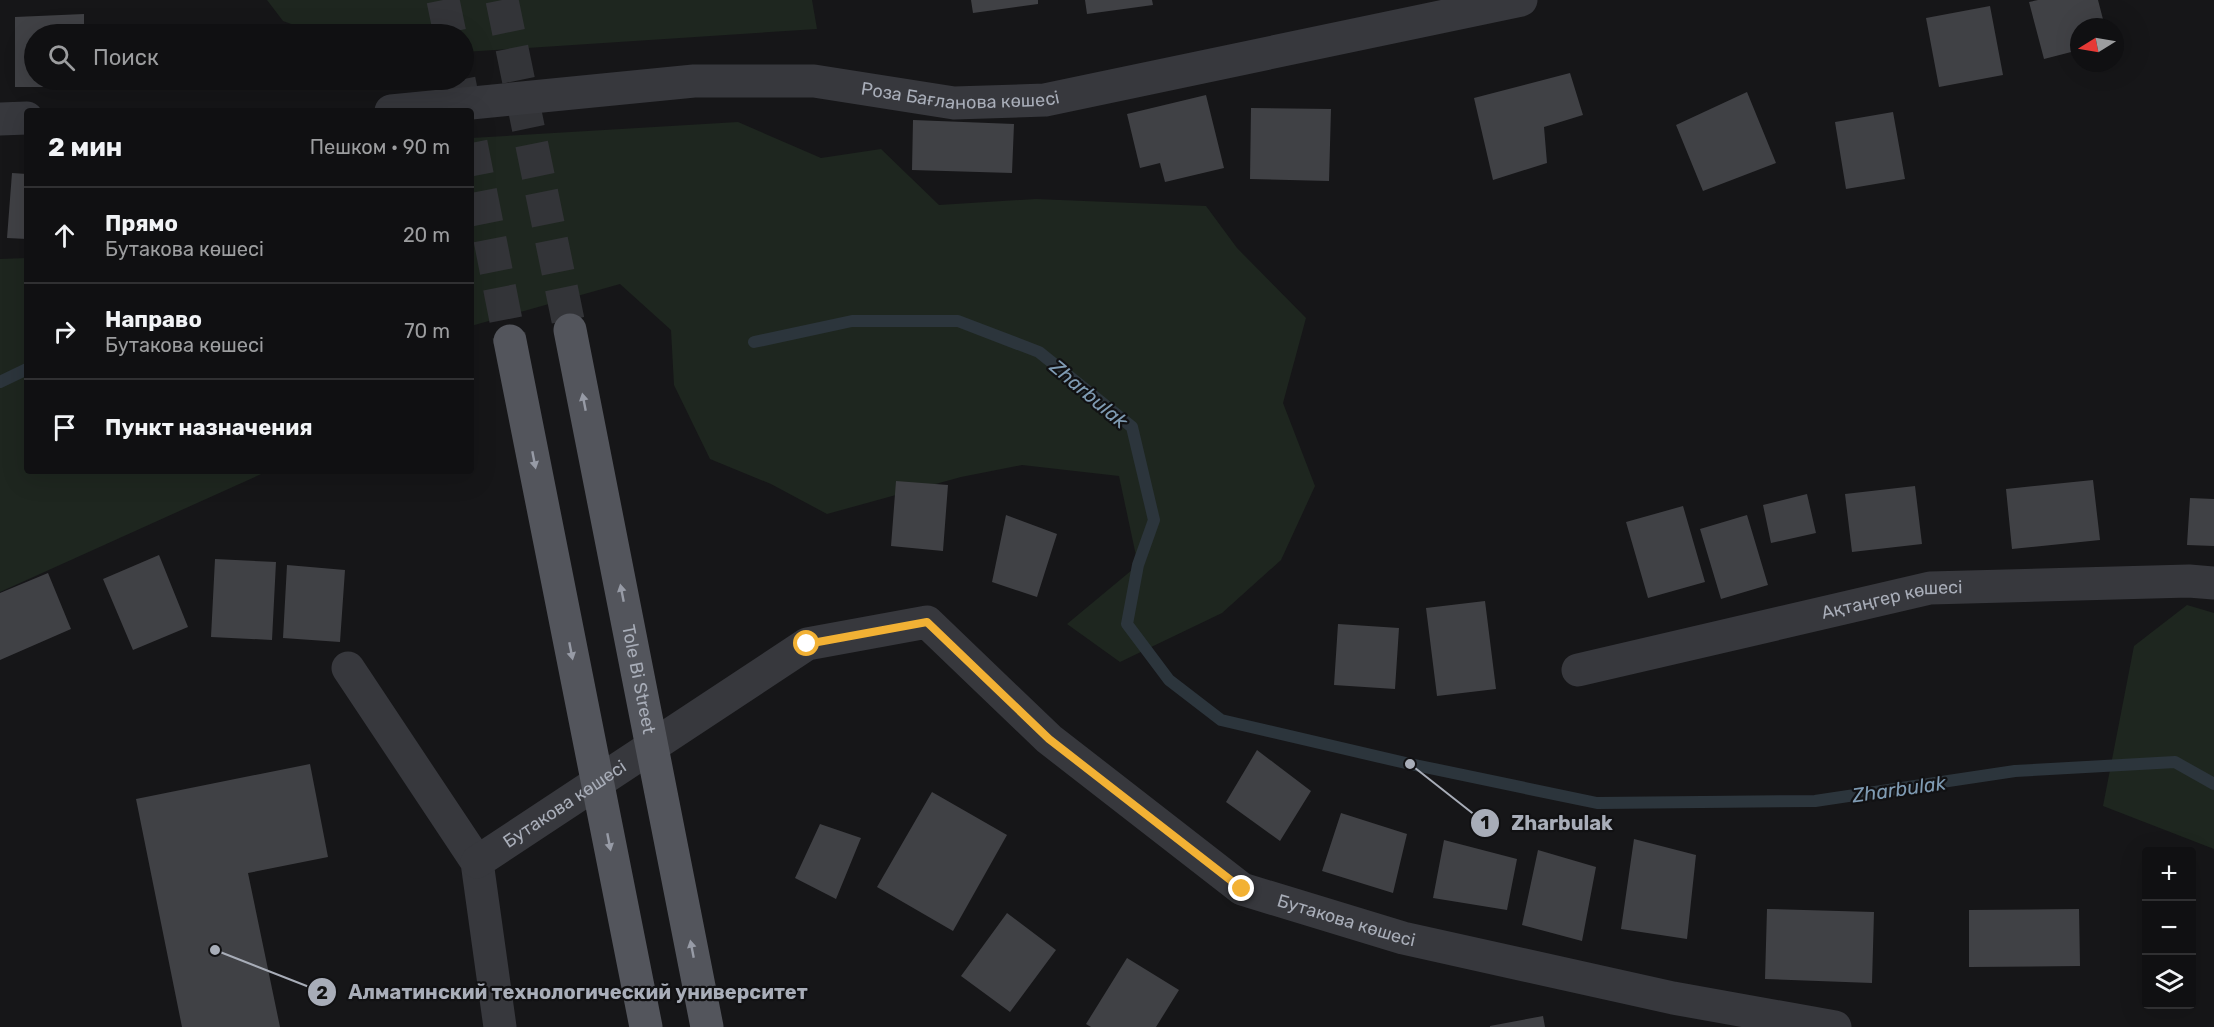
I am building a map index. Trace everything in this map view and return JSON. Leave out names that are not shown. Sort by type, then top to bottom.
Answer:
[{"type":"main road","name":"Tole Bi Street","points":[[570,330],[707,1027]]},
{"type":"main road","points":[[510,341],[646,1027]]},
{"type":"street","name":"Роза Бағланова көшесі","points":[[422,108],[694,81],[814,81],[954,103],[1045,100],[1521,0]]},
{"type":"street","points":[[0,119],[24,118]]},
{"type":"street","name":"Ақтаңгер көшесі","points":[[1578,670],[1930,588],[2189,581],[2214,584]]},
{"type":"street","name":"Бутакова көшесі","points":[[477,862],[807,644],[927,622],[1049,739],[1242,889],[1403,938],[1676,1013],[1835,1027]]},
{"type":"street","points":[[348,668],[477,862],[500,1027]]},
{"type":"shaded area","points":[[267,0],[812,0],[817,29],[474,51],[474,24],[291,24],[283,21]]},
{"type":"shaded area","points":[[738,122],[821,158],[881,149],[939,205],[1036,199],[1206,206],[1237,248],[1306,318],[1283,403],[1315,486],[1281,560],[1222,613],[1120,662],[1067,624],[1138,565],[1119,476],[1022,465],[961,477],[827,514],[771,484],[710,459],[674,385],[671,330],[620,284],[474,325],[474,138]]},
{"type":"shaded area","points":[[24,258],[24,474],[261,474],[0,592],[0,259]]},
{"type":"shaded area","points":[[2187,605],[2214,613],[2214,849],[2103,806],[2134,646]]},
{"type":"building","points":[[971,0],[1038,0],[1038,4],[973,13]]},
{"type":"building","points":[[1085,0],[1152,0],[1153,5],[1087,14]]},
{"type":"building","points":[[2098,0],[2103,18],[2070,18],[2070,52],[2044,59],[2029,2]]},
{"type":"building","points":[[1990,6],[2003,75],[1939,87],[1926,18]]},
{"type":"building","points":[[84,14],[84,24],[24,24],[24,87],[15,87],[15,17]]},
{"type":"building","points":[[1570,73],[1583,115],[1544,127],[1547,163],[1493,180],[1474,98]]},
{"type":"building","points":[[1747,92],[1776,163],[1703,191],[1676,125]]},
{"type":"building","points":[[1206,95],[1224,168],[1165,182],[1160,163],[1140,168],[1127,114]]},
{"type":"building","points":[[1251,108],[1331,109],[1329,181],[1250,179]]},
{"type":"building","points":[[1893,112],[1905,179],[1846,189],[1835,122]]},
{"type":"building","points":[[913,120],[1014,124],[1012,173],[912,170]]},
{"type":"building","points":[[12,173],[24,174],[24,239],[7,238]]},
{"type":"building","points":[[2093,480],[2100,540],[2012,549],[2006,489]]},
{"type":"building","points":[[896,481],[948,485],[943,551],[891,546]]},
{"type":"building","points":[[1915,486],[1922,544],[1852,552],[1845,494]]},
{"type":"building","points":[[1807,494],[1816,533],[1771,543],[1763,505]]},
{"type":"building","points":[[2190,498],[2214,499],[2214,546],[2187,545]]},
{"type":"building","points":[[1683,506],[1705,582],[1648,598],[1626,522]]},
{"type":"building","points":[[1006,515],[1057,534],[1037,597],[992,582]]},
{"type":"building","points":[[1747,515],[1768,585],[1721,599],[1700,529]]},
{"type":"building","points":[[159,555],[188,627],[133,650],[103,579]]},
{"type":"building","points":[[215,559],[276,562],[272,640],[211,637]]},
{"type":"building","points":[[287,565],[345,570],[340,642],[283,638]]},
{"type":"building","points":[[48,573],[71,629],[0,660],[0,593]]},
{"type":"building","points":[[1485,601],[1496,689],[1437,696],[1426,608]]},
{"type":"building","points":[[1338,624],[1399,628],[1395,689],[1334,685]]},
{"type":"building","points":[[1257,750],[1311,791],[1280,841],[1226,802]]},
{"type":"building","points":[[310,764],[328,857],[248,873],[280,1027],[182,1027],[136,799]]},
{"type":"building","points":[[932,792],[1007,835],[953,931],[877,887]]},
{"type":"building","points":[[1341,813],[1407,834],[1393,893],[1322,871]]},
{"type":"building","points":[[820,824],[861,838],[836,899],[795,878]]},
{"type":"building","points":[[1634,839],[1696,855],[1687,939],[1621,929]]},
{"type":"building","points":[[1444,840],[1517,859],[1507,910],[1433,898]]},
{"type":"building","points":[[1538,850],[1596,867],[1582,941],[1522,925]]},
{"type":"building","points":[[1767,909],[1874,912],[1872,983],[1765,979]]},
{"type":"building","points":[[2079,909],[2080,966],[1969,967],[1969,910]]},
{"type":"building","points":[[1007,913],[1056,950],[1010,1012],[961,976]]},
{"type":"building","points":[[1127,958],[1179,990],[1156,1027],[1091,1027],[1086,1024]]},
{"type":"building","points":[[1543,1016],[1545,1027],[1490,1027],[1490,1026]]},
{"type":"waterway","name":"Zharbulak","points":[[754,342],[852,321],[958,321],[1039,352],[1132,427],[1154,520],[1138,565],[1127,624],[1169,680],[1221,720],[1410,764],[1597,803],[1815,801],[2015,771],[2175,762],[2214,784]]},
{"type":"waterway","name":"Zharbulak","points":[[0,382],[24,370]]},
{"type":"tunnel","points":[[443,0],[448,24]]},
{"type":"tunnel","points":[[502,0],[570,330]]},
{"type":"tunnel","points":[[461,90],[464,108]]},
{"type":"tunnel","points":[[474,158],[510,341]]},
{"type":"place","name":"Zharbulak","points":[[1410,764]]},
{"type":"place","name":"Алматинский технологический университет","points":[[215,950]]},
{"type":"route","points":[[807,644],[927,622],[1049,739],[1242,889]]}]
